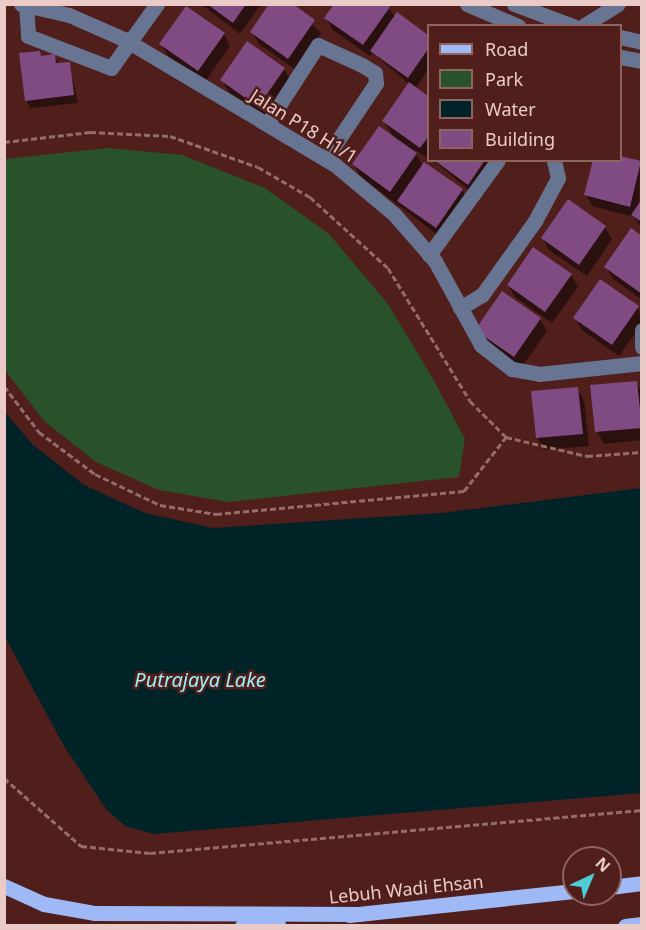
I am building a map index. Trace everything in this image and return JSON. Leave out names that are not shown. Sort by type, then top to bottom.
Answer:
[{"type":"main road","points":[[622,886],[642,884]]},
{"type":"main road","points":[[4,886],[44,904],[95,913],[359,914]]},
{"type":"main road","name":"Lebuh Wadi Ehsan","points":[[242,926],[562,892]]},
{"type":"main road","points":[[625,926],[642,924]]},
{"type":"street","points":[[23,5],[28,36],[108,68],[133,45],[157,4]]},
{"type":"street","points":[[467,4],[513,24]]},
{"type":"street","points":[[514,4],[568,24]]},
{"type":"street","points":[[586,24],[618,4]]},
{"type":"street","name":"Jalan P18 H1/1","points":[[23,5],[70,10],[326,158],[394,214],[429,255],[481,345],[512,369],[540,374],[642,363]]},
{"type":"street","points":[[622,37],[642,42]]},
{"type":"street","points":[[267,124],[318,45],[368,69],[376,83],[326,158]]},
{"type":"street","points":[[622,57],[642,61]]},
{"type":"street","points":[[429,255],[497,162]]},
{"type":"street","points":[[460,308],[482,295],[535,220],[558,178],[554,162]]},
{"type":"street","points":[[642,330],[642,347]]},
{"type":"path","points":[[4,142],[90,132],[170,136],[258,167],[310,197],[388,267],[470,400],[506,437],[587,456],[642,452]]},
{"type":"path","points":[[4,386],[39,432],[95,474],[160,505],[216,514],[464,491],[506,437]]},
{"type":"path","points":[[4,778],[81,846],[150,853],[642,810]]},
{"type":"green space","points":[[108,148],[182,155],[265,188],[329,234],[388,304],[432,377],[465,439],[459,477],[228,502],[159,490],[96,462],[44,421],[5,370],[5,159]]},
{"type":"water","name":"Putrajaya Lake","points":[[4,411],[32,444],[84,485],[145,513],[213,528],[441,513],[641,488],[641,793],[154,834],[125,826],[106,809],[64,746],[5,637]]},
{"type":"building","points":[[207,4],[246,4],[233,23]]},
{"type":"building","points":[[269,4],[293,4],[315,20],[288,59],[250,32]]},
{"type":"building","points":[[334,4],[387,4],[390,7],[363,45],[324,18]]},
{"type":"building","points":[[186,6],[225,33],[198,71],[159,44]]},
{"type":"building","points":[[397,12],[427,34],[427,50],[408,78],[370,51]]},
{"type":"building","points":[[247,41],[285,68],[258,107],[220,80]]},
{"type":"building","points":[[40,51],[41,56],[55,54],[56,63],[70,62],[74,95],[25,101],[19,53]]},
{"type":"building","points":[[409,82],[427,95],[427,138],[420,148],[382,121]]},
{"type":"building","points":[[379,126],[417,153],[390,192],[352,164]]},
{"type":"building","points":[[622,156],[641,161],[630,207],[584,195],[592,162],[622,162]]},
{"type":"building","points":[[424,162],[463,189],[436,228],[397,201]]},
{"type":"building","points":[[437,162],[484,162],[468,185]]},
{"type":"building","points":[[568,199],[606,226],[579,265],[541,238]]},
{"type":"building","points":[[642,199],[642,222],[631,215]]},
{"type":"building","points":[[631,228],[642,236],[642,294],[604,267]]},
{"type":"building","points":[[533,247],[572,274],[545,312],[507,285]]},
{"type":"building","points":[[600,279],[639,306],[612,345],[573,318]]},
{"type":"building","points":[[502,291],[541,318],[514,357],[475,330]]},
{"type":"building","points":[[637,381],[642,428],[595,432],[590,385]]},
{"type":"building","points":[[578,387],[583,434],[536,438],[531,391]]}]
